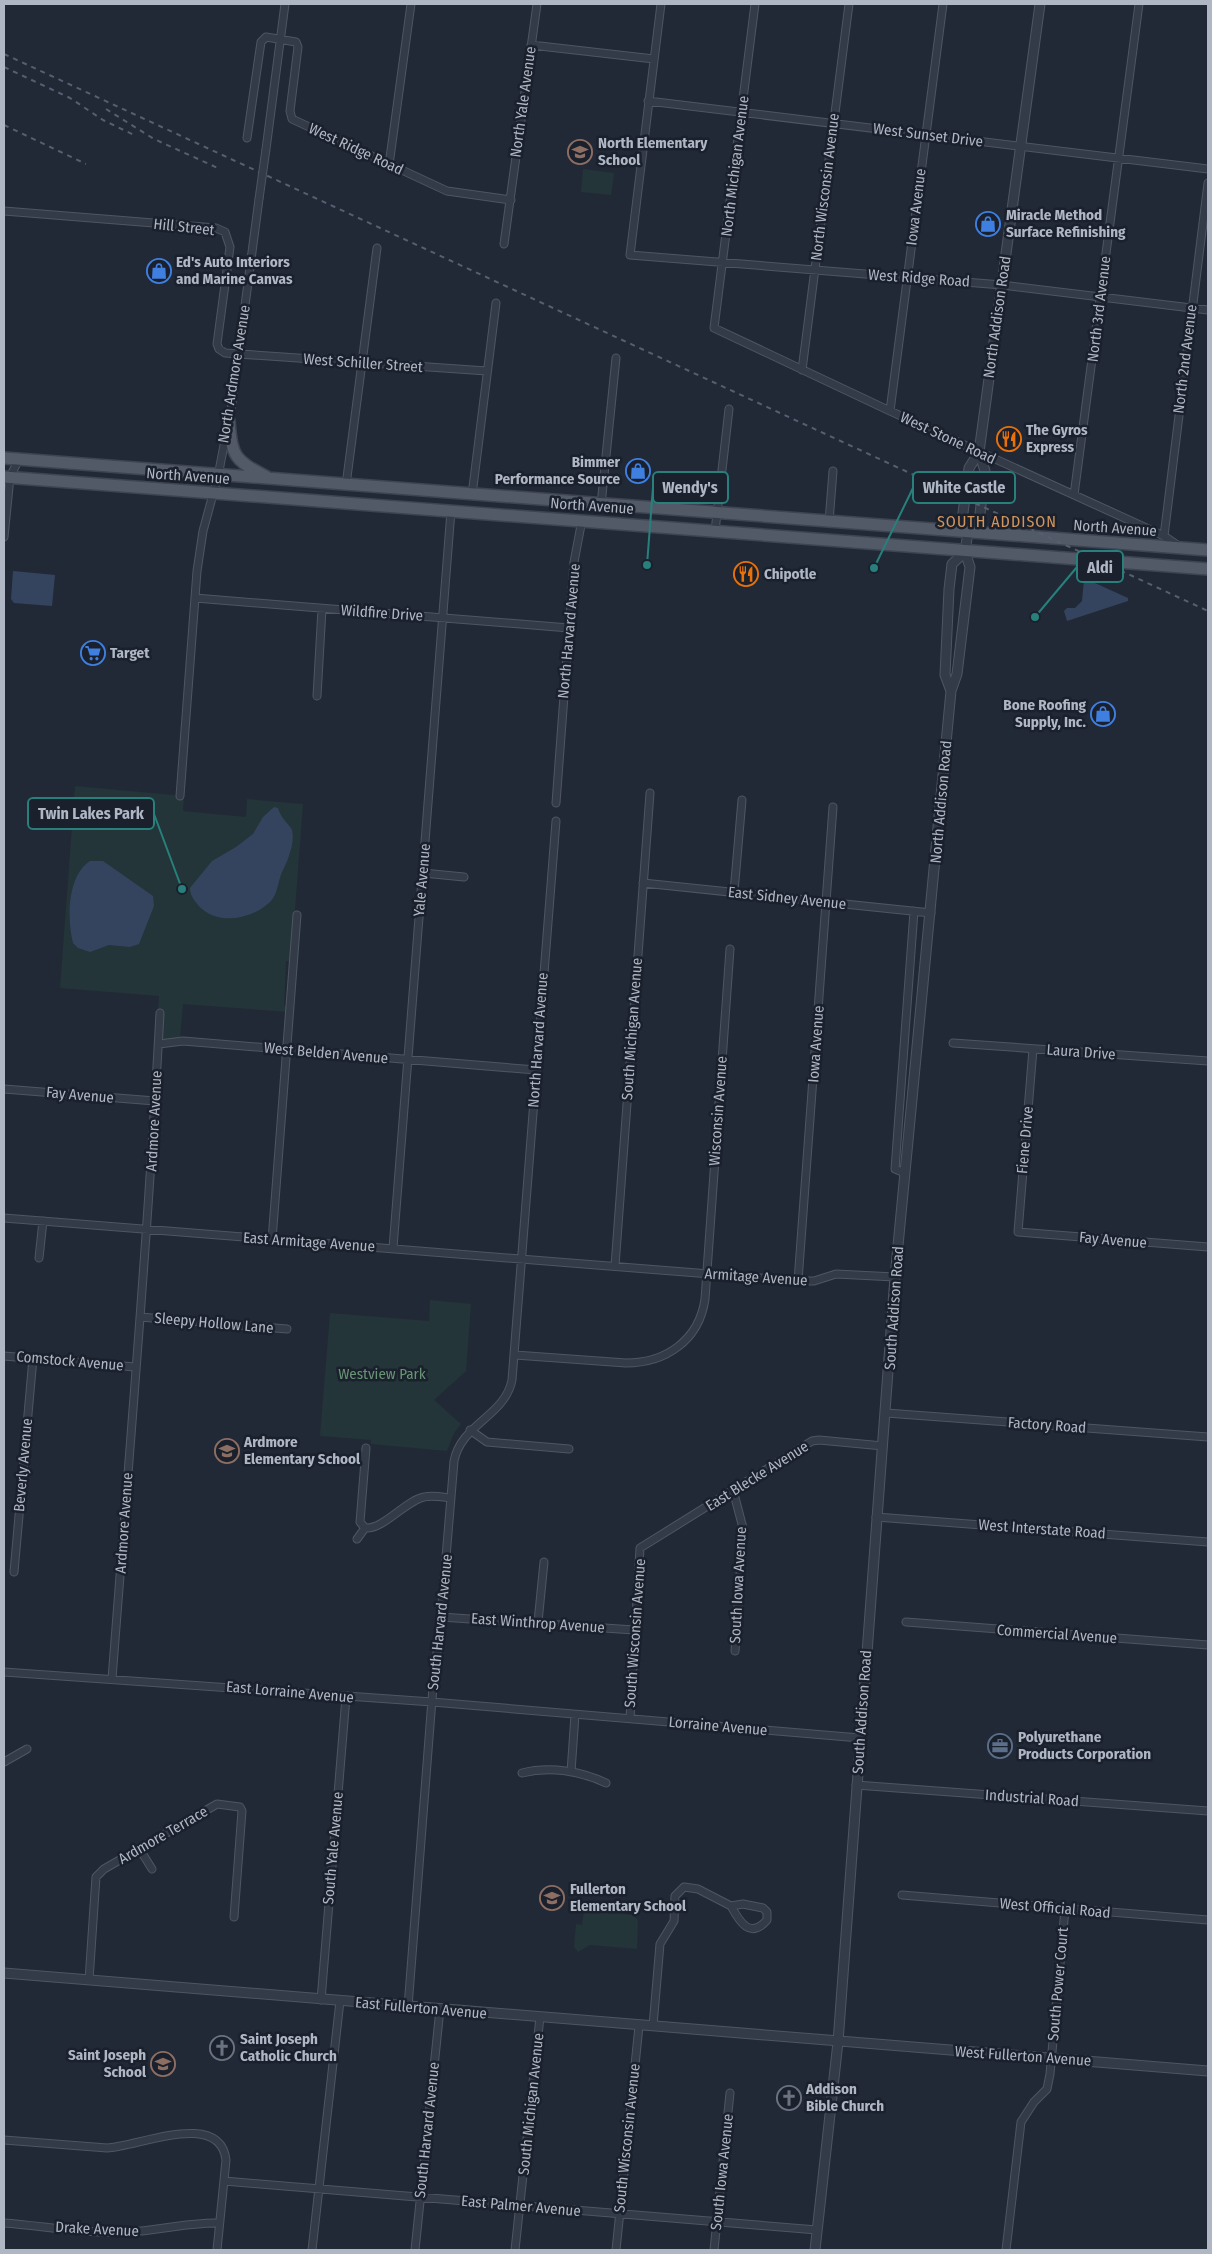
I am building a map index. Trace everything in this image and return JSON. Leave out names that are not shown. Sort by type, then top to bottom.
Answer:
[{"type":"main road","points":[[229,422],[230,442],[238,460],[270,479]]},
{"type":"main road","name":"North Avenue","points":[[4,458],[218,476],[1208,550]]},
{"type":"main road","name":"North Avenue","points":[[7,477],[715,530],[965,552],[1208,569]]},
{"type":"street","name":"North Ardmore Avenue","points":[[180,796],[190,685],[195,598],[203,531],[212,492],[218,476],[229,422],[285,4]]},
{"type":"street","points":[[389,165],[411,4]]},
{"type":"street","name":"North Yale Avenue","points":[[511,200],[537,4]]},
{"type":"street","points":[[648,101],[661,4]]},
{"type":"street","name":"North Michigan Avenue","points":[[714,328],[755,4]]},
{"type":"street","name":"North Wisconsin Avenue","points":[[802,370],[849,4]]},
{"type":"street","name":"Iowa Avenue","points":[[890,411],[943,4]]},
{"type":"street","name":"North Addison Road","points":[[931,913],[951,691],[958,674],[970,567],[965,552],[968,532],[962,520],[964,498],[969,468],[979,452],[1040,4]]},
{"type":"street","name":"North 3rd Avenue","points":[[1074,495],[1139,4]]},
{"type":"street","points":[[248,138],[261,42],[266,37],[281,38]]},
{"type":"street","name":"West Ridge Road","points":[[281,38],[294,40],[298,47],[290,112],[292,119],[447,192],[511,200]]},
{"type":"street","points":[[532,45],[654,59]]},
{"type":"street","name":"West Ridge Road","points":[[648,101],[630,255],[1002,285],[1208,310]]},
{"type":"street","name":"West Sunset Drive","points":[[648,101],[1208,169]]},
{"type":"street","name":"North 2nd Avenue","points":[[1164,536],[1208,184]]},
{"type":"street","points":[[504,244],[511,200]]},
{"type":"street","name":"Hill Street","points":[[4,211],[216,228],[225,232],[230,247],[218,344],[219,349],[225,353],[238,354]]},
{"type":"street","points":[[346,485],[377,248]]},
{"type":"street","points":[[472,495],[496,303]]},
{"type":"street","name":"West Stone Road","points":[[714,328],[1164,536],[1181,547]]},
{"type":"street","name":"West Schiller Street","points":[[238,354],[487,372]]},
{"type":"street","points":[[601,505],[616,358]]},
{"type":"street","points":[[715,530],[728,410]]},
{"type":"street","name":"North Addison Road","points":[[968,532],[979,522],[985,471],[979,452]]},
{"type":"street","points":[[4,537],[7,477],[19,459]]},
{"type":"street","points":[[829,522],[833,471]]},
{"type":"street","name":"Yale Avenue","points":[[393,1248],[451,511]]},
{"type":"street","name":"North Harvard Avenue","points":[[556,803],[574,562],[582,520]]},
{"type":"street","name":"North Addison Road","points":[[951,691],[945,675],[949,589],[952,564],[965,552]]},
{"type":"street","name":"Wildfire Drive","points":[[195,598],[569,628]]},
{"type":"street","points":[[317,696],[322,609]]},
{"type":"street","name":"South Michigan Avenue","points":[[615,1266],[650,793]]},
{"type":"street","points":[[734,892],[742,800]]},
{"type":"street","name":"Iowa Avenue","points":[[798,1281],[828,903],[833,807]]},
{"type":"street","name":"North Harvard Avenue","points":[[522,1258],[556,821]]},
{"type":"street","points":[[423,873],[464,877]]},
{"type":"street","name":"East Sidney Avenue","points":[[642,883],[931,913]]},
{"type":"street","points":[[905,1172],[895,1169],[914,911]]},
{"type":"street","name":"South Addison Road","points":[[815,2250],[838,2042],[876,1517],[905,1172],[931,913]]},
{"type":"street","points":[[272,1240],[297,915]]},
{"type":"street","name":"Wisconsin Avenue","points":[[515,1355],[626,1363],[654,1360],[664,1357],[679,1347],[693,1333],[704,1310],[730,950]]},
{"type":"street","name":"Ardmore Avenue","points":[[112,1679],[135,1367],[148,1228],[160,1013]]},
{"type":"street","name":"West Belden Avenue","points":[[159,1044],[183,1041],[536,1070]]},
{"type":"street","name":"Laura Drive","points":[[953,1043],[1208,1061]]},
{"type":"street","name":"Fiene Drive","points":[[1018,1232],[1033,1049]]},
{"type":"street","name":"Fay Avenue","points":[[4,1089],[155,1101]]},
{"type":"street","name":"East Armitage Avenue","points":[[4,1218],[615,1266]]},
{"type":"street","points":[[39,1258],[43,1221]]},
{"type":"street","name":"Fay Avenue","points":[[1018,1232],[1208,1248]]},
{"type":"street","name":"South Harvard Avenue","points":[[408,2006],[432,1702],[456,1453],[461,1441],[470,1430],[508,1395],[515,1355],[522,1258]]},
{"type":"street","name":"Armitage Avenue","points":[[615,1266],[798,1281],[822,1280],[836,1274],[896,1277]]},
{"type":"street","name":"Sleepy Hollow Lane","points":[[140,1317],[287,1329]]},
{"type":"street","name":"Comstock Avenue","points":[[4,1356],[135,1367]]},
{"type":"street","name":"Beverly Avenue","points":[[14,1572],[33,1358]]},
{"type":"street","name":"Factory Road","points":[[886,1413],[1208,1437]]},
{"type":"street","points":[[470,1430],[484,1441],[491,1443],[569,1449]]},
{"type":"street","name":"East Blecke Avenue","points":[[640,1548],[816,1440],[883,1446]]},
{"type":"street","points":[[365,1528],[360,1522],[366,1448]]},
{"type":"street","name":"South Iowa Avenue","points":[[733,1490],[744,1528],[734,1651]]},
{"type":"street","points":[[356,1539],[365,1528],[374,1527],[421,1498],[431,1496],[451,1498]]},
{"type":"street","name":"West Interstate Road","points":[[876,1517],[1208,1542]]},
{"type":"street","name":"South Wisconsin Avenue","points":[[630,1718],[640,1548]]},
{"type":"street","points":[[538,1622],[544,1562]]},
{"type":"street","name":"East Winthrop Avenue","points":[[441,1617],[538,1622],[634,1630]]},
{"type":"street","name":"Commercial Avenue","points":[[906,1622],[1208,1645]]},
{"type":"street","name":"East Lorraine Avenue","points":[[4,1672],[432,1702],[575,1715]]},
{"type":"street","name":"South Yale Avenue","points":[[321,2000],[346,1697]]},
{"type":"street","points":[[570,1772],[575,1715]]},
{"type":"street","name":"Lorraine Avenue","points":[[575,1715],[860,1738]]},
{"type":"street","points":[[4,1762],[27,1749]]},
{"type":"street","points":[[522,1773],[536,1769],[586,1773],[606,1783]]},
{"type":"street","name":"Industrial Road","points":[[856,1785],[1208,1811]]},
{"type":"street","name":"Ardmore Terrace","points":[[89,1980],[96,1877],[104,1869],[217,1804],[240,1807],[241,1830],[234,1916]]},
{"type":"street","points":[[139,1848],[152,1869]]},
{"type":"street","points":[[653,2026],[660,1944],[674,1921],[675,1896],[684,1887],[698,1889],[731,1906],[739,1922],[744,1927],[762,1926],[767,1920],[766,1912],[763,1908],[743,1904],[731,1906]]},
{"type":"street","name":"West Official Road","points":[[902,1895],[1208,1920]]},
{"type":"street","name":"South Power Court","points":[[1006,2250],[1021,2122],[1034,2102],[1047,2089],[1052,2059],[1065,1908]]},
{"type":"street","name":"East Fullerton Avenue","points":[[4,1973],[838,2042]]},
{"type":"street","points":[[312,2250],[340,2001]]},
{"type":"street","name":"South Harvard Avenue","points":[[414,2250],[440,2009]]},
{"type":"street","name":"South Michigan Avenue","points":[[515,2250],[540,2017]]},
{"type":"street","name":"South Wisconsin Avenue","points":[[616,2250],[638,2026]]},
{"type":"street","name":"West Fullerton Avenue","points":[[838,2042],[1208,2070]]},
{"type":"street","name":"South Iowa Avenue","points":[[714,2250],[730,2093]]},
{"type":"street","points":[[4,2140],[107,2148],[123,2147],[174,2134],[204,2134],[215,2138],[225,2152],[217,2250]]},
{"type":"street","name":"East Palmer Avenue","points":[[224,2181],[818,2230]]},
{"type":"street","name":"Drake Avenue","points":[[4,2223],[117,2232],[158,2230],[191,2224],[219,2223]]},
{"type":"green space","points":[[583,169],[614,173],[611,195],[581,192]]},
{"type":"green space","points":[[75,786],[184,796],[183,811],[246,817],[247,799],[303,804],[291,962],[286,961],[284,1006],[288,1007],[288,1012],[183,1004],[180,1038],[156,1040],[159,996],[60,988]]},
{"type":"green space","name":"Westview Park","points":[[430,1300],[471,1304],[466,1371],[434,1400],[461,1424],[454,1433],[447,1451],[371,1444],[371,1440],[320,1436],[330,1313],[429,1321]]},
{"type":"green space","points":[[584,1910],[633,1915],[638,1920],[637,1949],[590,1945],[578,1952],[574,1947],[576,1924],[582,1925]]},
{"type":"water","points":[[13,571],[55,575],[52,606],[14,603],[11,599]]},
{"type":"water","points":[[1086,579],[1128,598],[1128,601],[1067,621],[1064,611],[1067,608],[1075,608],[1082,601],[1084,580]]},
{"type":"water","points":[[274,807],[278,808],[292,830],[293,840],[291,851],[273,899],[253,913],[234,918],[214,916],[205,912],[194,899],[190,888],[212,861],[236,847],[253,834],[263,817]]},
{"type":"water","points":[[90,861],[103,861],[153,896],[154,906],[139,944],[130,947],[109,945],[90,952],[78,948],[73,943],[70,910],[73,887],[82,868]]},
{"type":"railway","points":[[4,54],[1208,611]]},
{"type":"railway","points":[[4,67],[70,98],[103,120],[134,135]]},
{"type":"railway","points":[[106,109],[154,139],[220,169]]},
{"type":"railway","points":[[4,125],[86,164]]},
{"type":"place","name":"North Elementary School","points":[[580,152]]},
{"type":"place","name":"Miracle Method Surface Refinishing","points":[[988,224]]},
{"type":"place","name":"Ed's Auto Interiors and Marine Canvas","points":[[159,271]]},
{"type":"place","name":"The Gyros Express","points":[[1009,439]]},
{"type":"place","name":"Bimmer Performance Source","points":[[638,471]]},
{"type":"place","name":"Wendy's","points":[[647,565]]},
{"type":"place","name":"White Castle","points":[[874,568]]},
{"type":"place","name":"Chipotle","points":[[746,574]]},
{"type":"place","name":"Aldi","points":[[1035,617]]},
{"type":"place","name":"Target","points":[[93,653]]},
{"type":"place","name":"Bone Roofing Supply, Inc.","points":[[1103,714]]},
{"type":"place","name":"Twin Lakes Park","points":[[182,889]]},
{"type":"place","name":"Ardmore Elementary School","points":[[227,1451]]},
{"type":"place","name":"Polyurethane Products Corporation","points":[[1000,1746]]},
{"type":"place","name":"Fullerton Elementary School","points":[[552,1898]]},
{"type":"place","name":"Saint Joseph Catholic Church","points":[[222,2048]]},
{"type":"place","name":"Saint Joseph School","points":[[163,2064]]},
{"type":"place","name":"Addison Bible Church","points":[[789,2098]]},
{"type":"district","name":"SOUTH ADDISON","points":[[997,521]]}]
